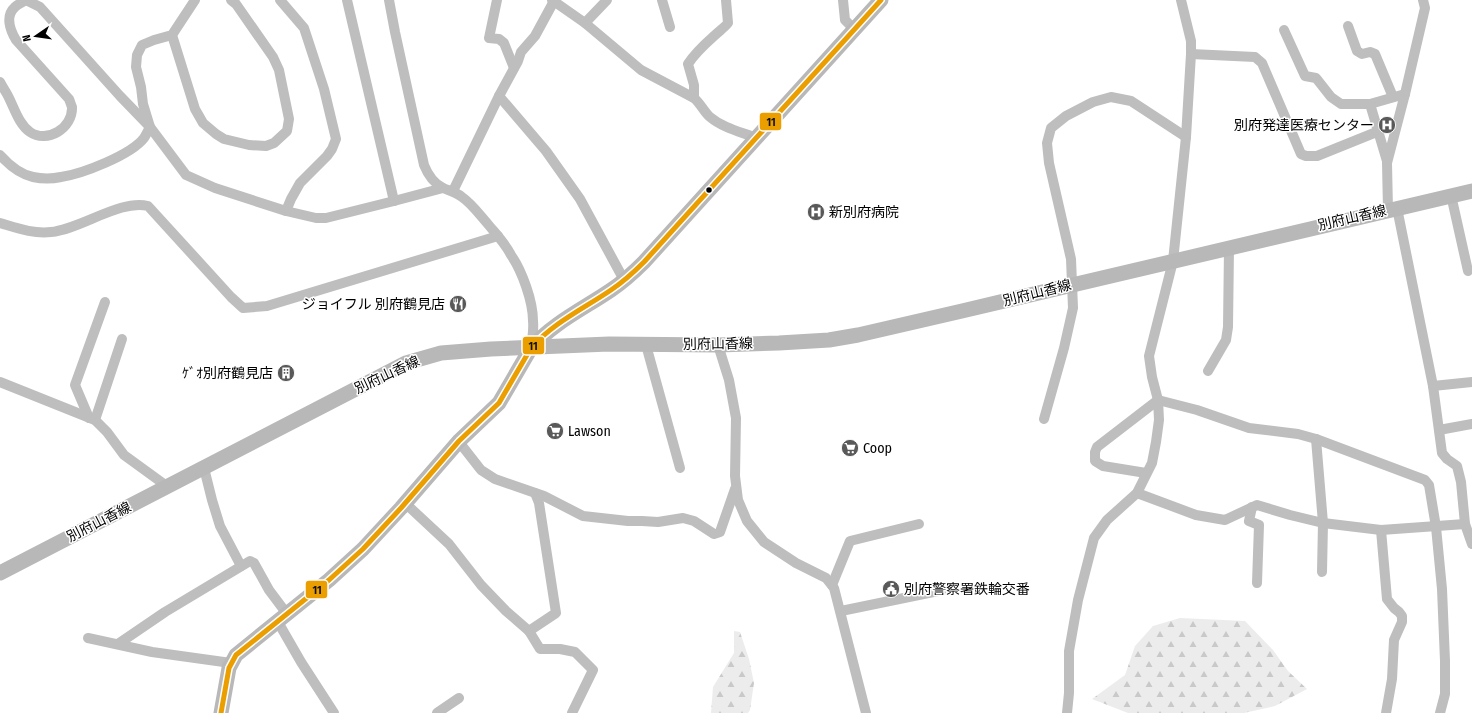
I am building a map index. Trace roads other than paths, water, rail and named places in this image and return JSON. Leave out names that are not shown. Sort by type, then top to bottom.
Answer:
[{"type":"main road","points":[[221,713],[230,663],[241,651],[346,565],[405,504],[459,441],[499,403],[531,348],[554,326],[624,280],[651,255],[881,0]]},
{"type":"main road","name":"別府山香線","points":[[0,573],[399,367],[416,359],[431,355],[454,352],[609,344],[718,345],[818,341],[840,338],[1472,191]]},
{"type":"street","points":[[0,82],[9,97],[19,120],[30,132],[39,136],[48,137],[64,127],[70,119],[72,108],[69,98],[11,33],[9,19],[14,8],[26,0],[40,7],[150,127],[186,175],[215,188],[286,211],[316,218],[326,218],[443,188]]},
{"type":"street","points":[[0,155],[14,168],[32,176],[41,178],[60,177],[83,171],[116,158],[133,148],[144,138],[150,127],[143,104],[136,67],[137,55],[142,44],[172,35],[195,0]]},
{"type":"street","points":[[172,35],[195,109],[203,124],[224,139],[249,145],[266,146],[274,143],[287,131],[289,119],[280,70],[273,57],[236,4],[231,0]]},
{"type":"street","points":[[280,0],[304,28],[324,89],[336,139],[327,156],[300,183],[286,211]]},
{"type":"street","points":[[347,0],[394,201]]},
{"type":"street","points":[[390,0],[395,32],[424,165],[433,181],[443,188],[453,191],[468,202],[498,236],[512,255],[520,271],[533,318],[531,348]]},
{"type":"street","points":[[498,0],[489,38],[499,39],[504,43],[514,68]]},
{"type":"street","points":[[453,191],[499,96],[518,61],[521,52],[535,36],[553,0],[585,23],[642,70],[694,98],[716,122],[756,138]]},
{"type":"street","points":[[585,23],[607,0]]},
{"type":"street","points":[[662,0],[670,27]]},
{"type":"street","points":[[694,98],[694,85],[688,64],[715,34],[724,28],[728,23],[726,0]]},
{"type":"street","points":[[843,0],[845,20],[855,30]]},
{"type":"street","points":[[1067,713],[1069,693],[1069,650],[1078,600],[1094,538],[1107,520],[1137,493],[1152,463],[1156,442],[1159,420],[1158,400],[1152,377],[1149,356],[1173,261],[1186,137],[1191,54],[1182,0]]},
{"type":"street","points":[[1387,163],[1425,8],[1423,0]]},
{"type":"street","points":[[1348,26],[1358,51],[1362,54],[1370,52],[1375,54],[1393,98]]},
{"type":"street","points":[[1284,30],[1305,76],[1316,78],[1331,97],[1341,104],[1370,104],[1405,94]]},
{"type":"street","points":[[1191,54],[1255,57],[1262,63],[1301,154],[1306,156],[1317,156],[1379,131]]},
{"type":"street","points":[[499,96],[546,151],[580,199],[624,280]]},
{"type":"street","points":[[1044,419],[1064,348],[1073,308],[1071,259],[1047,143],[1051,128],[1066,116],[1093,102],[1111,97],[1131,101],[1186,137]]},
{"type":"street","points":[[1370,104],[1387,163],[1392,209],[1432,386],[1442,453],[1447,459],[1457,466],[1462,482],[1465,524],[1472,544]]},
{"type":"street","points":[[1451,196],[1468,271]]},
{"type":"street","points":[[0,223],[27,231],[52,232],[66,230],[124,208],[138,205],[148,206],[231,297],[243,308],[267,306],[498,236]]},
{"type":"street","points":[[1208,371],[1226,340],[1228,327],[1228,248]]},
{"type":"street","points":[[92,419],[75,386],[105,302]]},
{"type":"street","points":[[92,419],[122,339]]},
{"type":"street","points":[[646,345],[680,468]]},
{"type":"street","points":[[718,345],[729,380],[736,418],[735,476],[738,500],[747,521],[764,542],[796,563],[826,578],[834,588],[866,713]]},
{"type":"street","points":[[0,382],[92,419],[107,432],[124,455],[168,487]]},
{"type":"street","points":[[1432,386],[1472,382]]},
{"type":"street","points":[[1158,400],[1197,410],[1249,428],[1298,434],[1316,439],[1425,480],[1429,485],[1436,526],[1442,589],[1445,694],[1440,713]]},
{"type":"street","points":[[1146,473],[1103,466],[1095,461],[1095,452],[1097,447],[1158,400]]},
{"type":"street","points":[[1439,430],[1472,424]]},
{"type":"street","points":[[1316,439],[1323,523],[1322,572]]},
{"type":"street","points":[[463,447],[480,470],[495,479],[535,493],[583,516],[628,521],[642,520],[658,522],[682,518],[699,523],[714,534],[720,532],[736,486]]},
{"type":"street","points":[[204,468],[220,526],[241,566]]},
{"type":"street","points":[[1462,482],[1472,482]]},
{"type":"street","points":[[529,631],[556,613],[539,503],[535,493]]},
{"type":"street","points":[[1137,493],[1196,515],[1225,520],[1257,505],[1323,523],[1381,530],[1465,524]]},
{"type":"street","points":[[405,504],[444,538],[481,585],[506,611],[529,631],[540,649],[560,649],[575,652],[594,670],[572,713]]},
{"type":"street","points":[[1252,507],[1249,521],[1259,525],[1257,584]]},
{"type":"street","points":[[832,585],[850,541],[919,524]]},
{"type":"street","points":[[1381,530],[1387,599],[1402,616],[1402,622],[1394,640],[1392,679],[1386,713]]},
{"type":"street","points":[[118,644],[165,612],[250,561],[253,562],[269,590],[301,662],[334,713]]},
{"type":"street","points":[[841,612],[943,590]]},
{"type":"street","points":[[88,638],[152,652],[230,663]]},
{"type":"street","points":[[437,713],[459,698]]},
{"type":"place","name":"別府発達医療センター","points":[[1387,125]]},
{"type":"place","name":"新別府病院","points":[[816,212]]},
{"type":"place","name":"ジョイフル 別府鶴見店","points":[[458,304]]},
{"type":"place","name":"ｹﾞｵ別府鶴見店","points":[[286,373]]},
{"type":"place","name":"Lawson","points":[[555,431]]},
{"type":"place","name":"Coop","points":[[850,448]]},
{"type":"place","name":"別府警察署鉄輪交番","points":[[891,589]]}]
